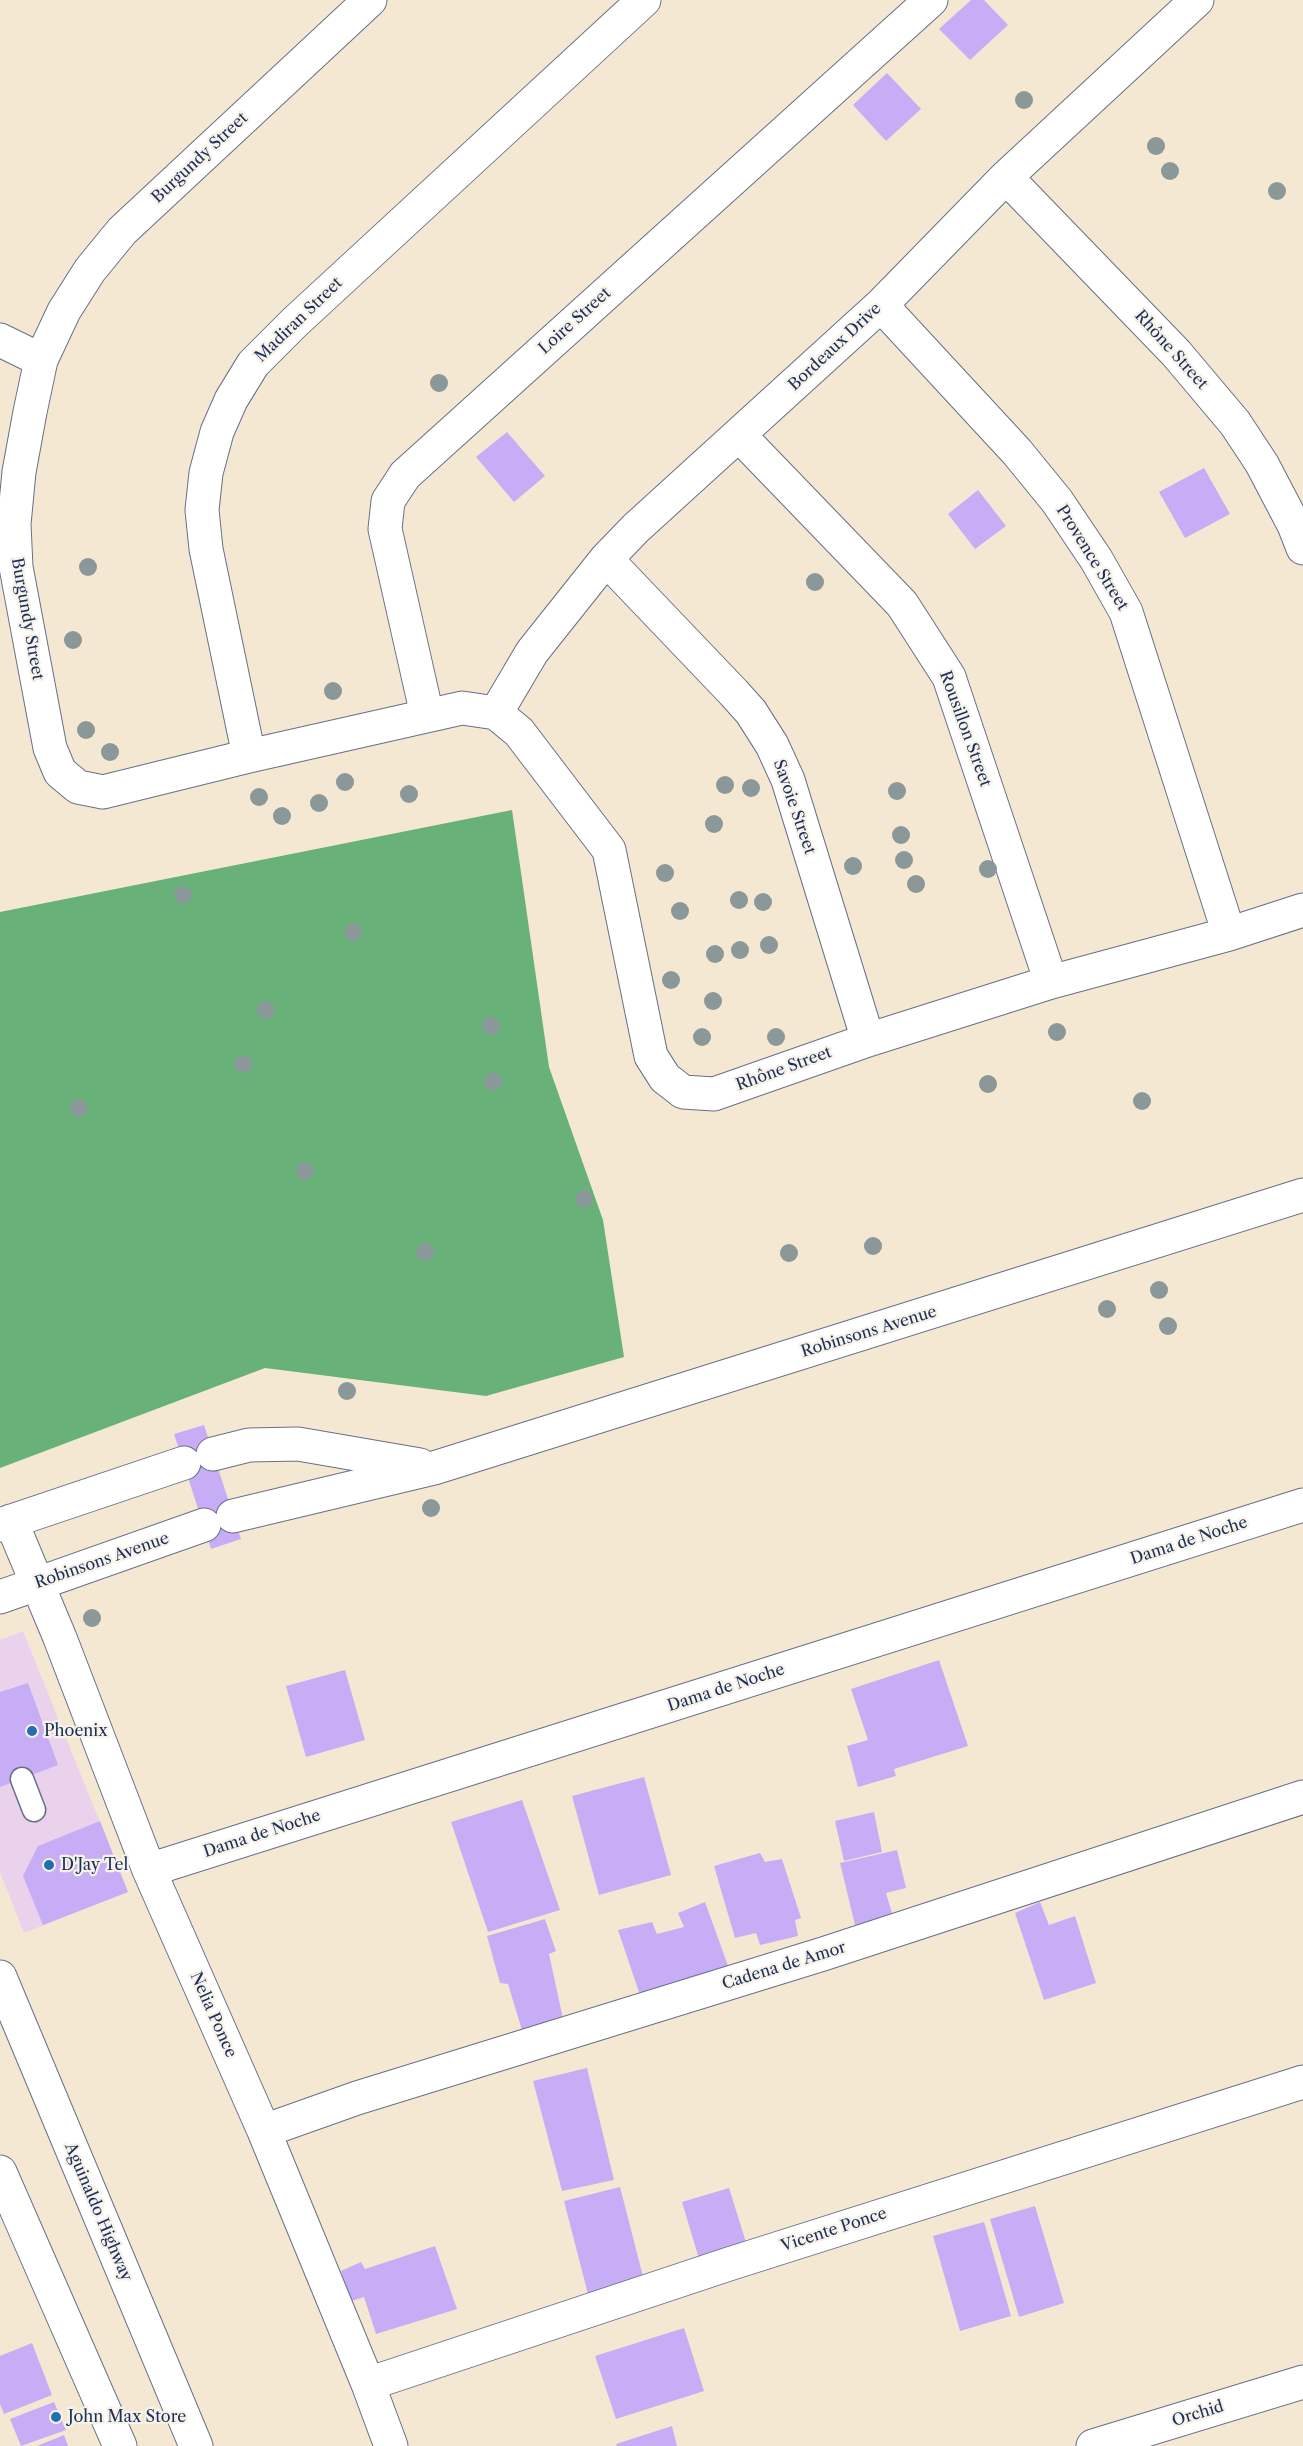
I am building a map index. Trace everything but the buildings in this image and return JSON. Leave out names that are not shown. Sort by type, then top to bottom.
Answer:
[{"type":"main road","name":"Burgundy Street","points":[[370,0],[122,231],[90,270],[64,311],[41,360],[19,472],[14,524],[16,567],[50,748],[60,772],[78,787],[103,792],[462,708],[496,713]]},
{"type":"main road","name":"Madiran Street","points":[[249,756],[206,549],[202,510],[206,473],[217,432],[231,400],[253,364],[295,322],[644,0]]},
{"type":"main road","name":"Loire Street","points":[[427,715],[385,529],[388,501],[405,475],[931,0]]},
{"type":"main road","name":"Bordeaux Drive","points":[[496,713],[532,652],[606,559],[636,528],[880,305],[1006,177],[1197,0]]},
{"type":"main road","name":"Rhône Street","points":[[1006,177],[1176,353],[1228,415],[1262,464],[1294,525],[1303,548]]},
{"type":"main road","name":"Provence Street","points":[[880,305],[1017,452],[1057,501],[1096,559],[1126,612],[1146,668],[1229,934]]},
{"type":"main road","points":[[0,340],[41,360]]},
{"type":"main road","name":"Rousillon Street","points":[[739,435],[903,604],[949,677],[1051,982]]},
{"type":"main road","name":"Savoie Street","points":[[606,559],[751,712],[772,745],[788,780],[868,1040]]},
{"type":"main road","name":"Rhône Street","points":[[496,713],[519,732],[609,850],[651,1056],[665,1078],[683,1092],[714,1094],[868,1040],[1051,982],[1229,934],[1303,910]]},
{"type":"main road","name":"Robinsons Avenue","points":[[0,1597],[218,1521],[434,1468],[1303,1195]]},
{"type":"main road","name":"Robinsons Avenue","points":[[6,1523],[198,1459],[249,1445],[298,1444],[434,1468]]},
{"type":"main road","name":"Dama de Noche","points":[[148,1870],[1303,1505]]},
{"type":"main road","name":"Nelia Ponce","points":[[6,1523],[60,1638],[148,1870],[264,2131],[368,2384],[391,2446]]},
{"type":"main road","name":"Cadena de Amor","points":[[264,2131],[357,2098],[823,1954],[1303,1797]]},
{"type":"main road","name":"Aguinaldo Highway","points":[[0,1977],[196,2446]]},
{"type":"main road","name":"Vicente Ponce","points":[[368,2384],[729,2264],[1303,2082]]},
{"type":"main road","points":[[0,2172],[120,2446]]},
{"type":"main road","name":"Orchid","points":[[1093,2446],[1303,2382]]},
{"type":"lane","points":[[22,1779],[34,1810]]},
{"type":"shaded area","name":"Phoenix","points":[[23,1631],[128,1892],[24,1933],[0,1872],[0,1640]]},
{"type":"green space","points":[[512,810],[549,1067],[603,1220],[624,1357],[486,1396],[265,1368],[0,1468],[0,912]]},
{"type":"place","name":"Phoenix","points":[[32,1731]]},
{"type":"place","name":"D'Jay Tel","points":[[49,1865]]},
{"type":"place","name":"John Max Store","points":[[56,2417]]}]
